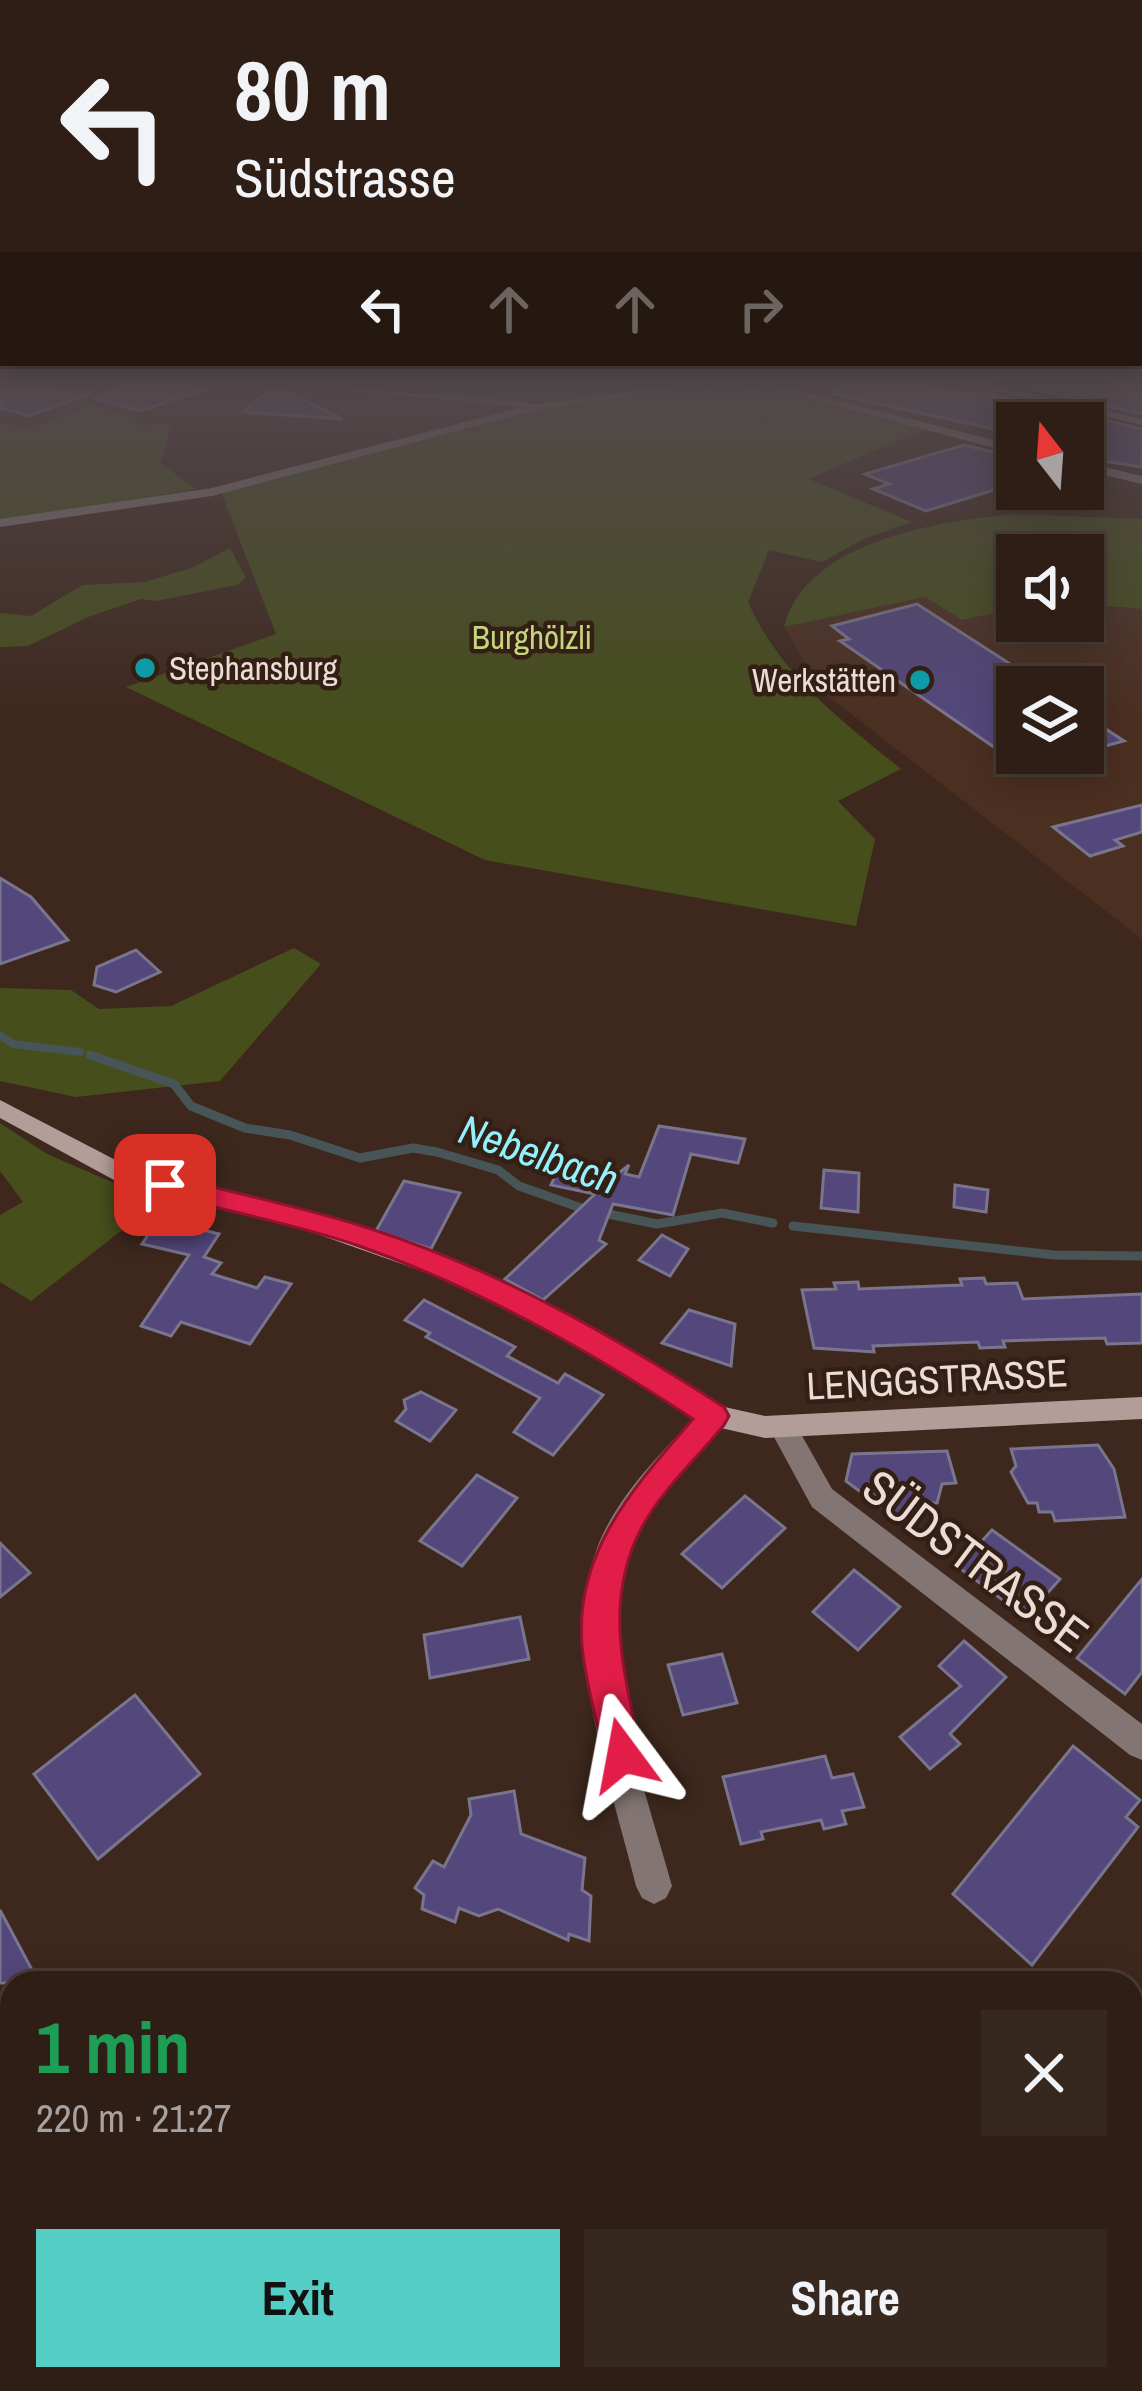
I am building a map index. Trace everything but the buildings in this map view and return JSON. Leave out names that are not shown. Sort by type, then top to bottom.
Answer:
[{"type":"street","points":[[0,523],[181,497]]},
{"type":"street","points":[[0,1108],[122,1174],[364,1237],[462,1275],[628,1360],[725,1420],[630,1516],[612,1550],[599,1610],[606,1678],[654,1886]]},
{"type":"street","name":"LENGGSTRASSE","points":[[725,1420],[782,1426],[1142,1408]]},
{"type":"street","name":"SÜDSTRASSE","points":[[782,1426],[822,1498],[1142,1744]]},
{"type":"shaded area","points":[[925,597],[962,620],[996,613],[996,642],[1104,642],[1104,606],[1142,609],[1142,939],[820,690],[784,627]]},
{"type":"green space","points":[[0,497],[150,497],[0,521]]},
{"type":"green space","name":"Burghölzli","points":[[223,497],[851,497],[912,522],[863,539],[822,562],[769,550],[748,602],[795,674],[834,714],[901,769],[838,801],[875,839],[856,926],[485,860],[126,687],[276,634]]},
{"type":"green space","points":[[1015,514],[1142,519],[1142,609],[1104,606],[1104,534],[996,534],[996,613],[962,620],[925,597],[784,627],[797,597],[847,555],[880,540],[951,522]]},
{"type":"green space","points":[[230,548],[246,578],[237,585],[156,601],[141,599],[88,617],[28,646],[0,647],[0,613],[31,616],[82,585],[145,582],[194,567]]},
{"type":"green space","points":[[294,948],[321,964],[220,1081],[76,1097],[0,1081],[0,988],[71,990],[99,1009],[171,1006]]},
{"type":"green space","points":[[0,1123],[47,1154],[158,1202],[31,1301],[0,1282],[0,1215],[23,1202],[0,1171]]},
{"type":"waterway","name":"Nebelbach","points":[[0,1035],[13,1044],[80,1052]]},
{"type":"waterway","name":"Nebelbach","points":[[96,1057],[90,1055],[174,1084],[191,1106],[245,1128],[290,1135],[360,1158],[413,1148],[437,1152],[498,1170],[519,1186],[584,1209],[657,1224],[722,1213],[773,1223]]},
{"type":"waterway","name":"Nebelbach","points":[[793,1226],[1054,1255],[1142,1256]]},
{"type":"place","name":"Stephansburg","points":[[145,668]]},
{"type":"place","name":"Werkstätten","points":[[920,680]]},
{"type":"route","points":[[165,1185],[364,1237],[462,1275],[628,1360],[713,1416],[630,1516],[604,1577],[600,1644],[623,1755]]}]
